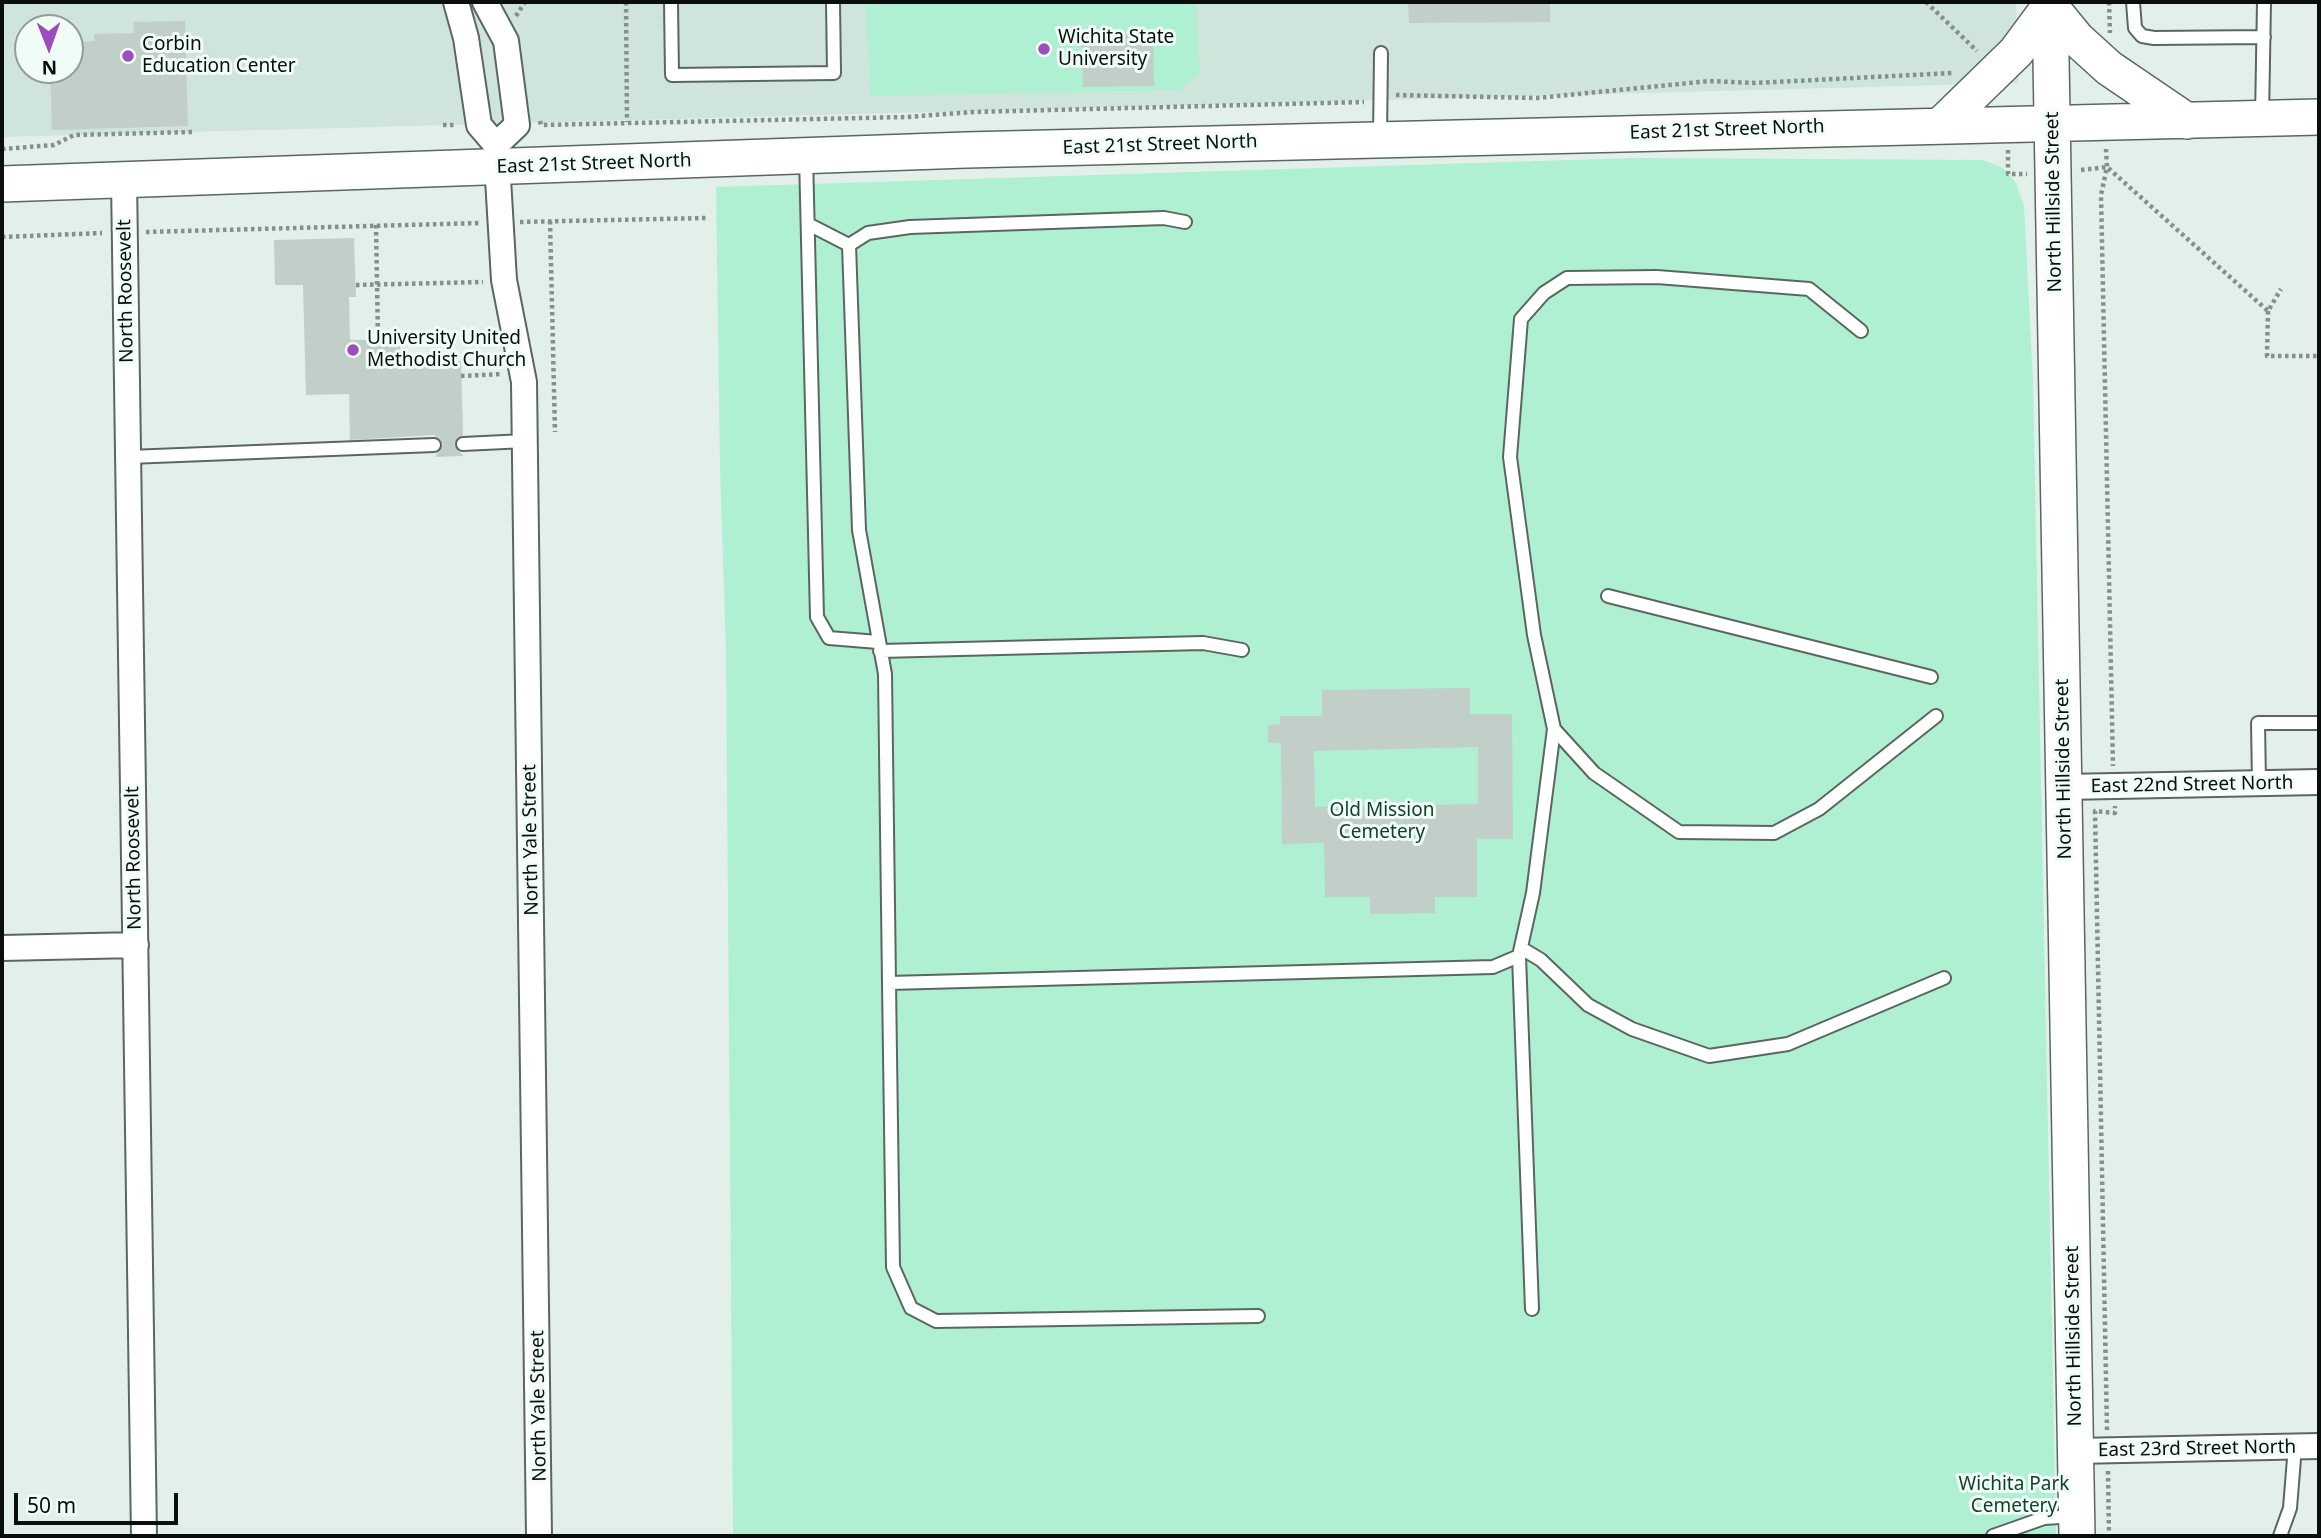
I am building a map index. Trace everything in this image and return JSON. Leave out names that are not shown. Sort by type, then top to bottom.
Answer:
[{"type":"main road","points":[[1942,124],[2016,52],[2050,4],[2077,40],[2109,68],[2187,121]]},
{"type":"main road","name":"North Hillside Street","points":[[2050,4],[2064,787],[2091,1451],[2077,1526]]},
{"type":"main road","name":"East 21st Street North","points":[[2,184],[124,180],[496,157],[806,156],[1942,124],[2319,117]]},
{"type":"street","name":"North Yale Street","points":[[456,2],[466,38],[479,125],[496,157],[504,280],[524,382],[539,1536]]},
{"type":"street","points":[[485,2],[506,41],[517,125],[496,157]]},
{"type":"street","name":"North Roosevelt","points":[[124,180],[144,1536]]},
{"type":"street","name":"East 22nd Street North","points":[[2064,787],[2319,782]]},
{"type":"street","points":[[2,948],[136,945]]},
{"type":"street","name":"East 23rd Street North","points":[[2091,1451],[2307,1446]]},
{"type":"lane","points":[[671,2],[672,75],[834,73],[833,2]]},
{"type":"lane","points":[[2133,2],[2135,28],[2142,36],[2264,37]]},
{"type":"lane","points":[[2262,118],[2264,2]]},
{"type":"lane","points":[[1380,139],[1381,53]]},
{"type":"lane","points":[[806,156],[817,617],[829,638],[879,647],[1203,643],[1242,650]]},
{"type":"lane","points":[[849,245],[868,233],[910,228],[1164,218],[1185,222]]},
{"type":"lane","points":[[808,224],[849,245]]},
{"type":"lane","points":[[849,245],[859,530],[886,674],[893,1267],[911,1308],[936,1321],[1258,1316]]},
{"type":"lane","points":[[1532,1309],[1520,952],[1533,893],[1554,729],[1534,635],[1510,457],[1521,319],[1544,293],[1566,278],[1657,277],[1809,289],[1861,331]]},
{"type":"lane","points":[[463,444],[525,441]]},
{"type":"lane","points":[[129,457],[434,445]]},
{"type":"lane","points":[[1608,596],[1931,677]]},
{"type":"lane","points":[[1554,729],[1594,773],[1679,832],[1774,833],[1819,809],[1936,716]]},
{"type":"lane","points":[[2259,783],[2258,723],[2319,723]]},
{"type":"lane","points":[[888,983],[1493,967],[1520,952],[1541,960],[1588,1004],[1632,1029],[1710,1056],[1788,1044],[1944,978]]},
{"type":"lane","points":[[2280,1536],[2307,1446]]},
{"type":"lane","points":[[1993,1536],[2044,1518],[2077,1526]]},
{"type":"path","points":[[513,19],[525,2]]},
{"type":"path","points":[[626,2],[627,122]]},
{"type":"path","points":[[1926,2],[1979,53],[1969,60]]},
{"type":"path","points":[[538,113],[541,125],[1356,104],[1381,100],[1391,95],[1496,94],[1537,98],[1710,81],[1755,83],[1948,75],[1959,68]]},
{"type":"path","points":[[2,149],[54,145],[74,135],[192,132]]},
{"type":"path","points":[[2109,1536],[2091,1451],[2095,811],[2115,813],[2101,195],[2107,167],[2267,311]]},
{"type":"path","points":[[2,237],[706,218]]},
{"type":"path","points":[[550,221],[555,432]]},
{"type":"path","points":[[376,225],[378,340]]},
{"type":"path","points":[[356,285],[484,282]]},
{"type":"path","points":[[2281,289],[2267,311],[2267,356],[2319,356]]},
{"type":"shaded area","name":"Wichita State University","points":[[2,2],[2016,2],[2018,83],[2,137]]},
{"type":"green space","points":[[866,2],[1196,2],[1200,73],[1180,90],[870,96]]},
{"type":"green space","name":"Old Mission Cemetery","points":[[1635,158],[1983,160],[2003,168],[2016,183],[2024,206],[2033,381],[2056,1536],[733,1536],[726,654],[716,187]]},
{"type":"building","points":[[1408,2],[1550,2],[1550,22],[1409,23]]},
{"type":"building","name":"Corbin Education Center","points":[[185,21],[188,126],[52,130],[50,84],[84,84],[84,41],[94,41],[94,34],[134,33],[133,22]]},
{"type":"building","points":[[1153,34],[1154,86],[1083,87],[1082,35]]},
{"type":"building","name":"University United Methodist Church","points":[[354,238],[356,297],[349,297],[350,340],[383,340],[383,345],[400,345],[401,356],[434,355],[434,362],[461,361],[463,435],[454,444],[463,456],[435,457],[443,444],[434,435],[350,440],[349,394],[306,395],[303,285],[275,285],[274,240]]},
{"type":"building","points":[[1470,688],[1470,714],[1512,714],[1513,839],[1477,839],[1477,897],[1435,897],[1435,913],[1370,914],[1370,897],[1325,897],[1324,843],[1282,844],[1281,743],[1268,743],[1268,725],[1280,724],[1280,716],[1322,716],[1322,690]],"holes":[[[1478,747],[1478,804],[1315,807],[1314,751]]]},
{"type":"place","name":"Wichita State University","points":[[1044,49]]},
{"type":"place","name":"Corbin Education Center","points":[[128,56]]},
{"type":"place","name":"University United Methodist Church","points":[[353,350]]},
{"type":"park label","name":"Wichita Park Cemetery","points":[[2014,1496]]}]
